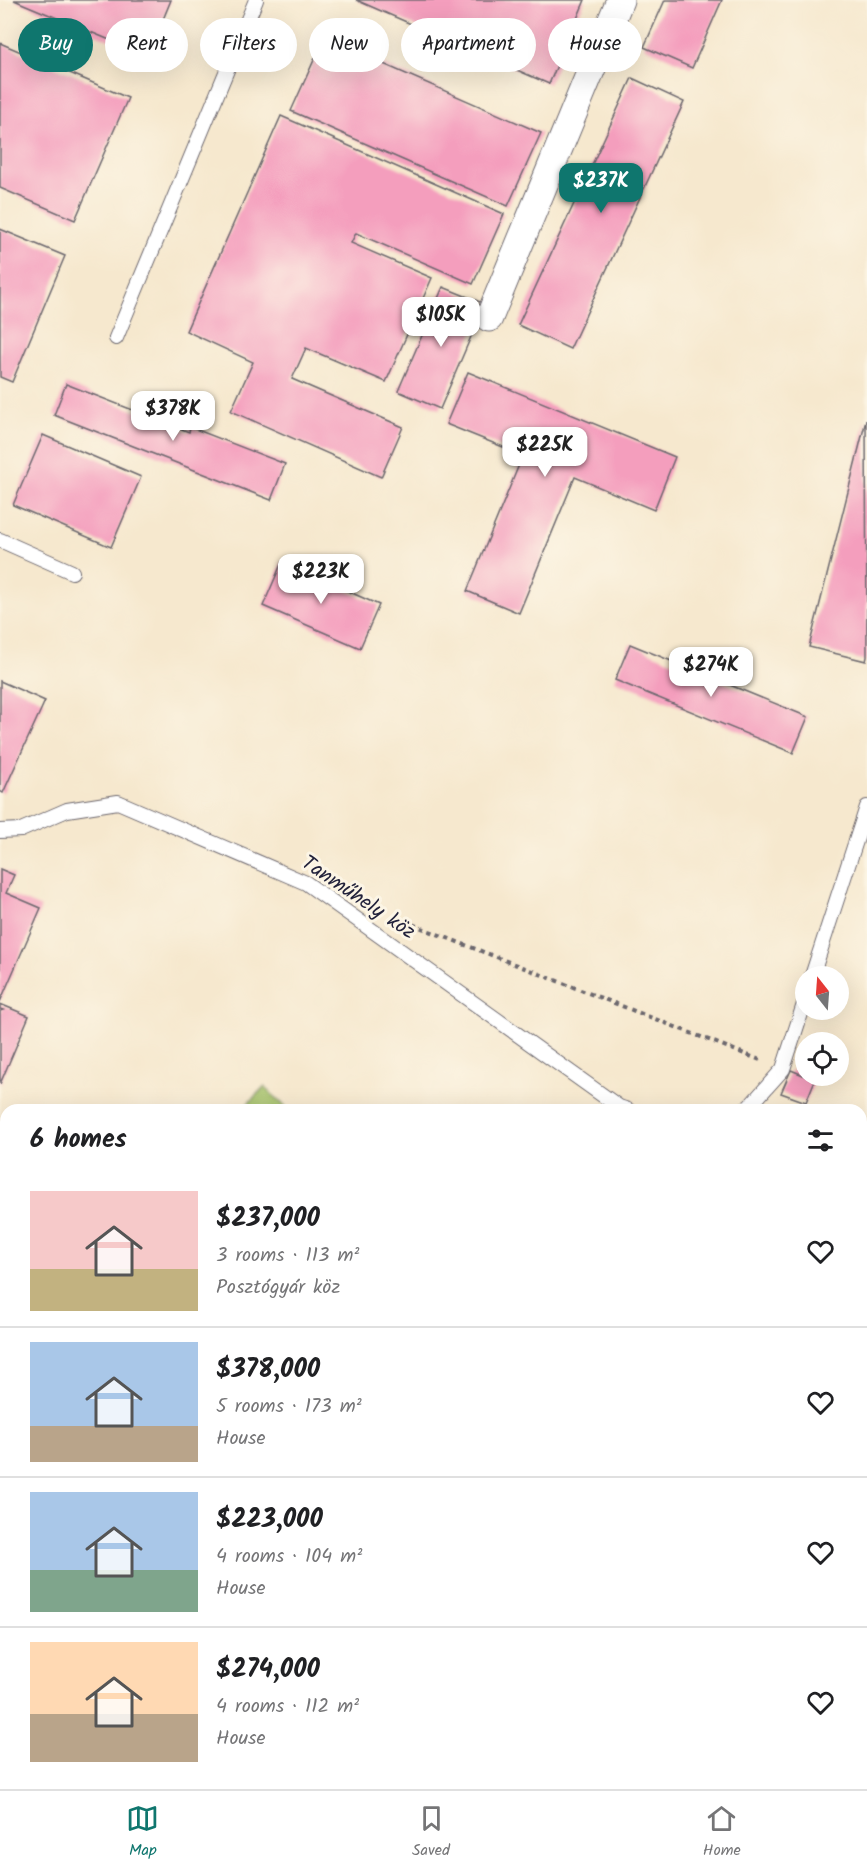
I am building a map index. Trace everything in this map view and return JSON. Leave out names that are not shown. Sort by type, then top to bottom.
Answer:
[{"type":"street","points":[[489,318],[620,0]]},
{"type":"lane","points":[[116,338],[256,0]]},
{"type":"lane","points":[[0,540],[72,572]]},
{"type":"lane","name":"Tanműhely köz","points":[[0,831],[21,830],[67,810],[118,802],[306,883],[615,1104]]},
{"type":"lane","points":[[815,966],[867,807]]},
{"type":"lane","points":[[752,1104],[783,1069],[799,1020]]},
{"type":"path","points":[[394,918],[783,1069]]},
{"type":"green space","points":[[264,1087],[282,1104],[248,1104]]},
{"type":"building","points":[[14,0],[171,0],[164,18],[105,18],[105,38],[93,33],[93,18],[57,18]]},
{"type":"building","points":[[356,0],[585,0],[577,18],[548,18],[548,72],[554,72],[549,84],[521,72],[536,72],[536,18],[401,20]]},
{"type":"building","points":[[665,0],[722,0],[692,68],[644,47]]},
{"type":"building","points":[[0,43],[18,51],[18,72],[67,72],[128,98],[75,220],[0,188]]},
{"type":"building","points":[[389,66],[541,133],[508,206],[291,111],[309,71],[389,72]]},
{"type":"building","points":[[632,78],[684,102],[570,349],[518,325]]},
{"type":"building","points":[[281,116],[504,214],[473,284],[356,233],[351,243],[432,278],[386,382],[306,348],[292,379],[403,427],[381,477],[231,411],[253,362],[186,331]]},
{"type":"building","points":[[0,229],[65,256],[12,382],[0,377]]},
{"type":"building","points":[[443,287],[485,304],[440,409],[398,391]]},
{"type":"building","points":[[468,372],[675,457],[654,510],[575,477],[519,613],[467,591],[523,455],[446,424]]},
{"type":"building","points":[[66,384],[189,432],[190,427],[285,464],[271,500],[54,415]]},
{"type":"building","points":[[866,420],[867,657],[866,661],[809,647]]},
{"type":"building","points":[[43,435],[141,477],[111,547],[13,505]]},
{"type":"building","points":[[282,562],[379,605],[360,648],[263,606]]},
{"type":"building","points":[[630,644],[808,717],[793,753],[615,680]]},
{"type":"building","points":[[0,681],[45,701],[3,793],[0,791]]},
{"type":"building","points":[[0,869],[14,875],[6,893],[41,908],[0,1002]]},
{"type":"building","points":[[0,1004],[29,1016],[0,1084],[0,1011],[3,1010],[0,1009]]},
{"type":"building","points":[[791,1070],[795,1072],[795,1086],[813,1086],[806,1102],[781,1093]]}]
